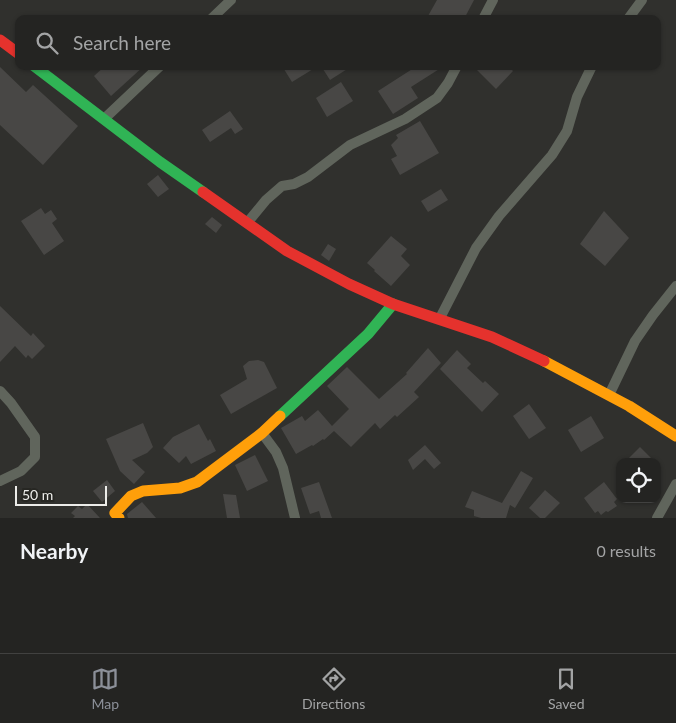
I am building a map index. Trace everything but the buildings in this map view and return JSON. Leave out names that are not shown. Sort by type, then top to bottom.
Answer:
[{"type":"street","points":[[215,15],[231,0]]},
{"type":"street","points":[[485,15],[493,0]]},
{"type":"street","points":[[631,15],[642,0]]},
{"type":"street","points":[[0,40],[15,51]]},
{"type":"street","points":[[39,70],[160,162],[287,251],[349,284],[393,304],[492,336],[558,367],[609,395],[676,436]]},
{"type":"street","points":[[104,119],[156,70]]},
{"type":"street","points":[[247,223],[266,200],[282,186],[294,184],[308,177],[350,145],[406,119],[437,98],[455,70]]},
{"type":"street","points":[[440,318],[476,248],[499,216],[552,155],[567,131],[577,97],[590,70]]},
{"type":"street","points":[[609,395],[636,341],[653,315],[676,286]]},
{"type":"street","points":[[119,518],[115,513],[131,496],[143,491],[180,488],[197,482],[262,433],[368,334],[393,304]]},
{"type":"street","points":[[0,391],[35,437],[35,457],[21,471],[0,481]]},
{"type":"street","points":[[262,433],[276,452],[283,468],[295,518]]},
{"type":"street","points":[[657,518],[676,484]]},
{"type":"traffic: fast","points":[[39,70],[160,162],[203,192]]},
{"type":"traffic: fast","points":[[280,416],[368,334],[393,304]]},
{"type":"traffic: slow","points":[[544,361],[629,406],[676,436]]},
{"type":"traffic: slow","points":[[119,518],[115,513],[131,496],[143,491],[180,488],[197,482],[262,433],[280,416]]},
{"type":"traffic: jam","points":[[0,40],[15,51]]},
{"type":"traffic: jam","points":[[203,192],[287,251],[349,284],[393,304],[492,337],[544,361]]}]
